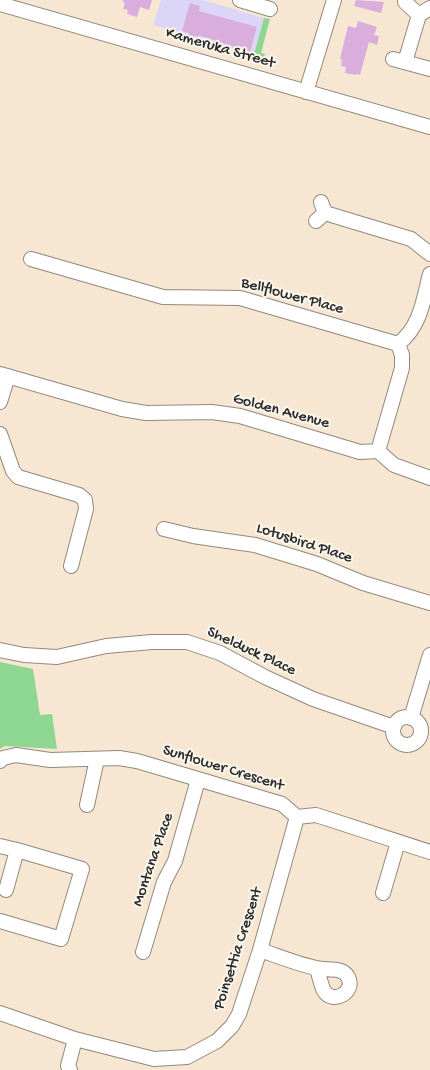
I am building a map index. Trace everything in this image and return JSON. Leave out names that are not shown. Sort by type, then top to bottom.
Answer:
[{"type":"street","name":"Kameruka Street","points":[[16,0],[308,88],[430,127]]},
{"type":"street","points":[[240,0],[270,9]]},
{"type":"street","points":[[308,88],[334,0]]},
{"type":"street","points":[[405,0],[405,2],[424,11],[399,61],[430,70]]},
{"type":"street","name":"Kameruka Street","points":[[0,4],[308,88],[430,119]]},
{"type":"street","points":[[321,212],[411,239],[430,254]]},
{"type":"street","name":"Bellflower Place","points":[[30,259],[163,296],[240,298],[398,344]]},
{"type":"street","points":[[430,274],[416,326],[407,338],[398,344],[402,355],[402,368],[378,451],[394,465],[430,478]]},
{"type":"street","points":[[0,402],[4,375]]},
{"type":"street","name":"Golden Avenue","points":[[4,375],[122,409],[146,413],[212,412],[240,416],[360,452],[378,451]]},
{"type":"street","points":[[0,434],[13,471],[18,477],[79,495],[85,500],[86,509],[71,566]]},
{"type":"street","name":"Lotusbird Place","points":[[164,529],[193,536],[255,544],[317,564],[363,583],[430,603]]},
{"type":"street","name":"Shelduck Place","points":[[0,650],[24,655],[57,657],[106,646],[152,642],[187,642],[220,653],[265,677],[313,699],[394,727]]},
{"type":"street","points":[[411,718],[430,655]]},
{"type":"street","points":[[411,718],[418,723],[425,737],[412,745],[403,745],[394,736],[394,727],[399,720],[411,718]]},
{"type":"street","name":"Sunflower Crescent","points":[[0,761],[16,755],[50,760],[119,758],[137,760],[282,804],[297,817]]},
{"type":"street","points":[[87,805],[98,759]]},
{"type":"street","name":"Montana Place","points":[[143,952],[164,882],[175,860],[198,780]]},
{"type":"street","points":[[297,817],[316,815],[430,852]]},
{"type":"street","name":"Poinsettia Crescent","points":[[0,1013],[76,1038],[154,1059],[188,1064],[217,1041],[232,1026],[239,1014],[260,950],[297,817]]},
{"type":"street","points":[[383,893],[398,842]]},
{"type":"street","points":[[0,846],[82,869],[61,939],[0,922]]},
{"type":"street","points":[[6,890],[17,850]]},
{"type":"street","points":[[260,950],[316,969]]},
{"type":"street","points":[[67,1069],[76,1038]]},
{"type":"shaded area","points":[[161,0],[203,0],[264,18],[255,51],[249,53],[153,25]]},
{"type":"green space","points":[[264,18],[270,19],[261,53],[265,54],[264,57],[249,53],[255,51]]},
{"type":"green space","points":[[0,662],[33,669],[40,715],[52,714],[57,749],[5,746],[0,749]]},
{"type":"building","points":[[123,0],[152,0],[149,10],[140,7],[137,17],[127,14],[128,10],[123,9],[125,3]]},
{"type":"building","points":[[356,0],[384,2],[381,13],[354,6]]},
{"type":"building","points":[[190,3],[200,6],[199,11],[257,27],[250,52],[198,35],[198,37],[189,35],[189,33],[182,31]]},
{"type":"building","points":[[358,21],[377,27],[374,35],[379,36],[377,45],[369,42],[360,75],[356,75],[345,73],[346,67],[341,66],[342,60],[340,59],[348,26],[356,28]]}]
